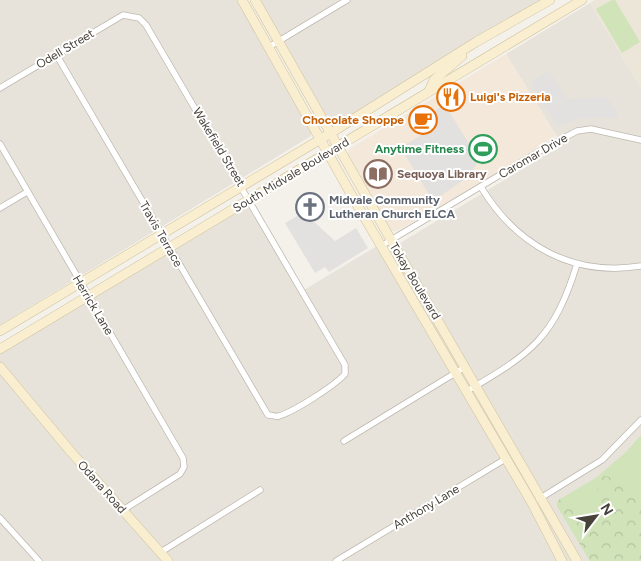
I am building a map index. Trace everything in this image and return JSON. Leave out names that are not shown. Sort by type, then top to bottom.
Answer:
[{"type":"street","name":"Tokay Boulevard","points":[[242,0],[381,246],[532,503],[562,561]]},
{"type":"street","name":"Tokay Boulevard","points":[[255,0],[391,240],[516,453],[574,560]]},
{"type":"street","points":[[269,47],[347,0]]},
{"type":"street","name":"South Midvale Boulevard","points":[[0,331],[331,133],[476,42],[550,0]]},
{"type":"street","name":"South Midvale Boulevard","points":[[0,349],[582,0]]},
{"type":"street","name":"Odell Street","points":[[0,88],[118,18],[131,15]]},
{"type":"street","name":"Wakefield Street","points":[[131,15],[139,18],[146,25],[250,199],[345,365],[345,374],[338,382],[277,417],[267,413]]},
{"type":"street","points":[[429,91],[434,80],[476,42]]},
{"type":"street","name":"Travis Terrace","points":[[56,54],[267,413]]},
{"type":"street","name":"Caromar Drive","points":[[381,246],[577,130],[592,129],[641,140]]},
{"type":"street","name":"Herrick Lane","points":[[0,144],[183,458],[184,467],[174,479],[123,510]]},
{"type":"street","points":[[481,187],[494,208],[516,232],[539,249],[577,264],[606,268],[641,266]]},
{"type":"street","points":[[0,208],[27,192]]},
{"type":"street","points":[[467,391],[523,357],[547,332],[565,301],[577,264]]},
{"type":"street","name":"Odana Road","points":[[0,367],[168,561]]},
{"type":"street","points":[[344,440],[465,367]]},
{"type":"street","name":"Odana Road","points":[[0,376],[18,396],[37,412]]},
{"type":"street","points":[[532,503],[602,460],[641,420]]},
{"type":"street","name":"Anthony Lane","points":[[336,561],[516,453]]},
{"type":"street","points":[[161,552],[260,490]]},
{"type":"street","points":[[0,518],[39,561]]},
{"type":"shaded area","points":[[0,0],[238,0],[312,131],[311,136],[0,325]]},
{"type":"shaded area","points":[[255,0],[550,0],[331,133]]},
{"type":"shaded area","points":[[595,0],[641,0],[641,88],[590,3]]},
{"type":"shaded area","points":[[590,3],[641,88],[641,561],[0,561],[0,349],[250,199],[302,291],[377,246],[382,254],[562,145],[506,54]]},
{"type":"shaded area","points":[[506,54],[556,136],[487,180],[397,231],[391,231],[348,156],[349,149]]},
{"type":"shaded area","points":[[549,71],[567,99],[606,97],[618,113],[617,118],[581,118],[557,127],[530,82]]},
{"type":"shaded area","points":[[445,105],[479,160],[468,177],[433,201],[404,153],[408,150],[405,145],[436,126],[429,114]]},
{"type":"shaded area","points":[[299,215],[312,220],[335,241],[356,228],[368,248],[329,272],[325,267],[315,273],[285,223]]},
{"type":"green space","points":[[615,0],[640,42],[622,53],[596,9]]},
{"type":"green space","points":[[641,435],[641,561],[590,561],[557,506],[557,501],[597,477],[626,452]]},
{"type":"green space","points":[[603,476],[620,478],[641,505],[641,561],[590,561],[557,506],[560,498],[568,503],[588,525],[596,522],[601,514],[597,486]]},
{"type":"place","name":"Luigi's Pizzeria","points":[[451,97]]},
{"type":"place","name":"Chocolate Shoppe","points":[[423,120]]},
{"type":"place","name":"Anytime Fitness","points":[[483,149]]},
{"type":"place","name":"Sequoya Library","points":[[378,174]]},
{"type":"place","name":"Midvale Community Lutheran Church ELCA","points":[[310,207]]}]
